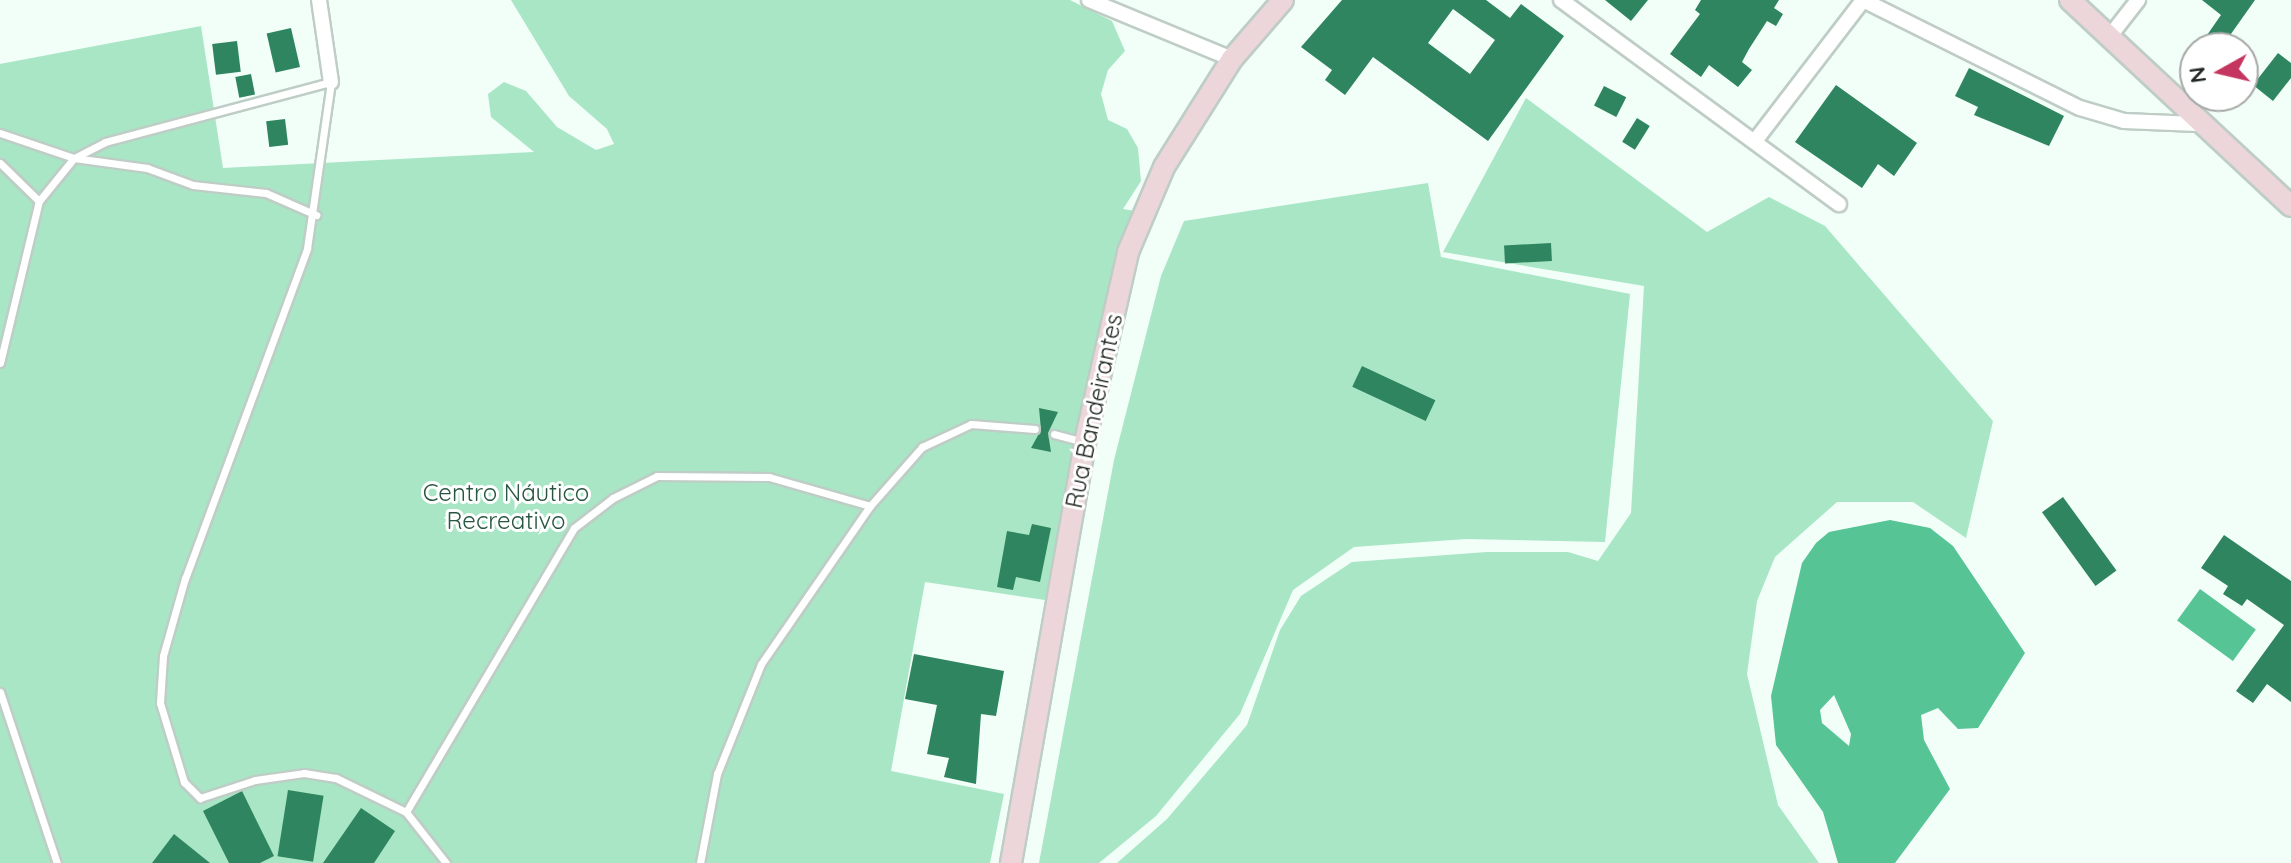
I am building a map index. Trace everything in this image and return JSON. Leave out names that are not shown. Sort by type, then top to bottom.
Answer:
[{"type":"street","points":[[319,0],[331,82]]},
{"type":"street","points":[[1089,0],[1232,59]]},
{"type":"street","name":"Rua Bandeirantes","points":[[1011,863],[1085,442],[1128,252],[1164,167],[1232,59],[1283,0]]},
{"type":"street","points":[[1561,0],[1839,204]]},
{"type":"street","points":[[1755,141],[1863,0],[2080,108],[2124,121],[2197,124]]},
{"type":"street","points":[[2070,0],[2197,124],[2291,206]]},
{"type":"street","points":[[2110,36],[2138,0]]},
{"type":"lane","points":[[0,363],[39,201],[74,158],[117,138],[331,82],[316,215],[185,578],[163,656],[160,703],[184,782],[200,798],[304,773],[336,778],[406,812],[446,863]]},
{"type":"lane","points":[[0,133],[74,158],[147,168],[193,185],[266,193],[316,215]]},
{"type":"lane","points":[[0,163],[39,201]]},
{"type":"lane","points":[[700,863],[717,774],[761,664],[870,506],[922,447],[971,424],[1035,429]]},
{"type":"lane","points":[[1054,434],[1085,442]]},
{"type":"lane","points":[[406,812],[574,528],[613,498],[657,476],[769,477],[870,506]]},
{"type":"lane","points":[[0,692],[42,833],[57,863]]},
{"type":"green space","name":"Centro Náutico Recreativo","points":[[511,0],[1070,0],[1112,21],[1125,51],[1108,70],[1101,94],[1108,120],[1127,129],[1138,148],[1141,181],[1123,209],[1135,211],[1104,324],[1045,600],[925,582],[891,771],[1004,794],[990,863],[0,863],[0,64],[201,26],[223,168],[534,152],[491,117],[488,94],[504,82],[526,91],[557,127],[596,150],[614,144],[607,129],[569,96]]},
{"type":"green space","points":[[1526,98],[1707,232],[1769,197],[1825,226],[1993,421],[1966,538],[1913,502],[1837,502],[1775,557],[1757,601],[1747,674],[1778,805],[1819,863],[1117,863],[1167,819],[1247,725],[1280,630],[1301,596],[1352,562],[1487,552],[1568,552],[1598,561],[1631,513],[1644,286],[1443,252]]},
{"type":"green space","points":[[1428,183],[1441,257],[1630,294],[1605,542],[1466,539],[1354,547],[1293,590],[1240,714],[1156,816],[1099,863],[1039,863],[1114,460],[1161,276],[1184,221]]},
{"type":"shaded area","points":[[1890,520],[1930,528],[1953,546],[2025,653],[1978,728],[1958,729],[1938,708],[1921,715],[1924,740],[1950,789],[1895,863],[1838,863],[1823,812],[1776,745],[1771,696],[1802,563],[1816,543],[1829,532]],"holes":[[[1834,695],[1851,734],[1849,746],[1822,723],[1820,710]]]},
{"type":"shaded area","points":[[2200,589],[2256,630],[2233,661],[2177,621]]},
{"type":"building","points":[[1342,0],[1486,0],[1510,18],[1521,4],[1564,36],[1488,141],[1373,57],[1345,95],[1325,80],[1332,70],[1301,47]],"holes":[[[1453,9],[1495,40],[1470,74],[1428,43]]]},
{"type":"building","points":[[1605,0],[1648,0],[1631,21]]},
{"type":"building","points":[[1701,0],[1779,0],[1774,8],[1783,14],[1776,26],[1767,21],[1749,49],[1742,62],[1752,70],[1738,87],[1709,65],[1701,77],[1670,54],[1700,14],[1695,10]]},
{"type":"building","points":[[2202,0],[2255,0],[2232,32],[2209,32],[2221,15]]},
{"type":"building","points":[[291,28],[300,67],[276,73],[267,34]]},
{"type":"building","points":[[237,41],[241,72],[216,75],[212,44]]},
{"type":"building","points":[[2278,53],[2291,63],[2291,78],[2273,101],[2259,90],[2259,77]]},
{"type":"building","points":[[1969,68],[2064,116],[2049,146],[1974,115],[1978,107],[1955,96]]},
{"type":"building","points":[[251,74],[255,95],[239,98],[235,77]]},
{"type":"building","points":[[1836,85],[1917,143],[1894,176],[1878,164],[1862,188],[1795,142]]},
{"type":"building","points":[[1604,86],[1626,97],[1616,117],[1594,106]]},
{"type":"building","points":[[1637,118],[1650,126],[1635,150],[1622,142]]},
{"type":"building","points":[[285,119],[288,145],[269,147],[266,121]]},
{"type":"building","points":[[1551,243],[1552,261],[1505,263],[1504,245]]},
{"type":"building","points":[[1362,366],[1435,400],[1426,421],[1352,387]]},
{"type":"building","points":[[1039,408],[1058,412],[1048,433],[1051,452],[1031,448],[1041,430]]},
{"type":"building","points":[[2063,497],[2116,571],[2095,586],[2042,512]]},
{"type":"building","points":[[1032,524],[1051,528],[1040,582],[1016,577],[1013,590],[997,587],[1007,531],[1029,535]]},
{"type":"building","points":[[2224,535],[2291,581],[2291,702],[2267,684],[2253,703],[2236,691],[2284,625],[2247,599],[2242,606],[2223,594],[2228,586],[2201,568]]},
{"type":"building","points":[[914,654],[1004,671],[996,716],[981,714],[976,784],[944,777],[949,758],[927,754],[937,705],[905,699]]},
{"type":"building","points":[[288,790],[324,796],[313,862],[278,856]]},
{"type":"building","points":[[242,791],[274,856],[260,863],[229,863],[203,811]]},
{"type":"building","points":[[361,808],[395,831],[374,863],[323,863]]},
{"type":"building","points":[[174,834],[210,863],[152,863]]}]
